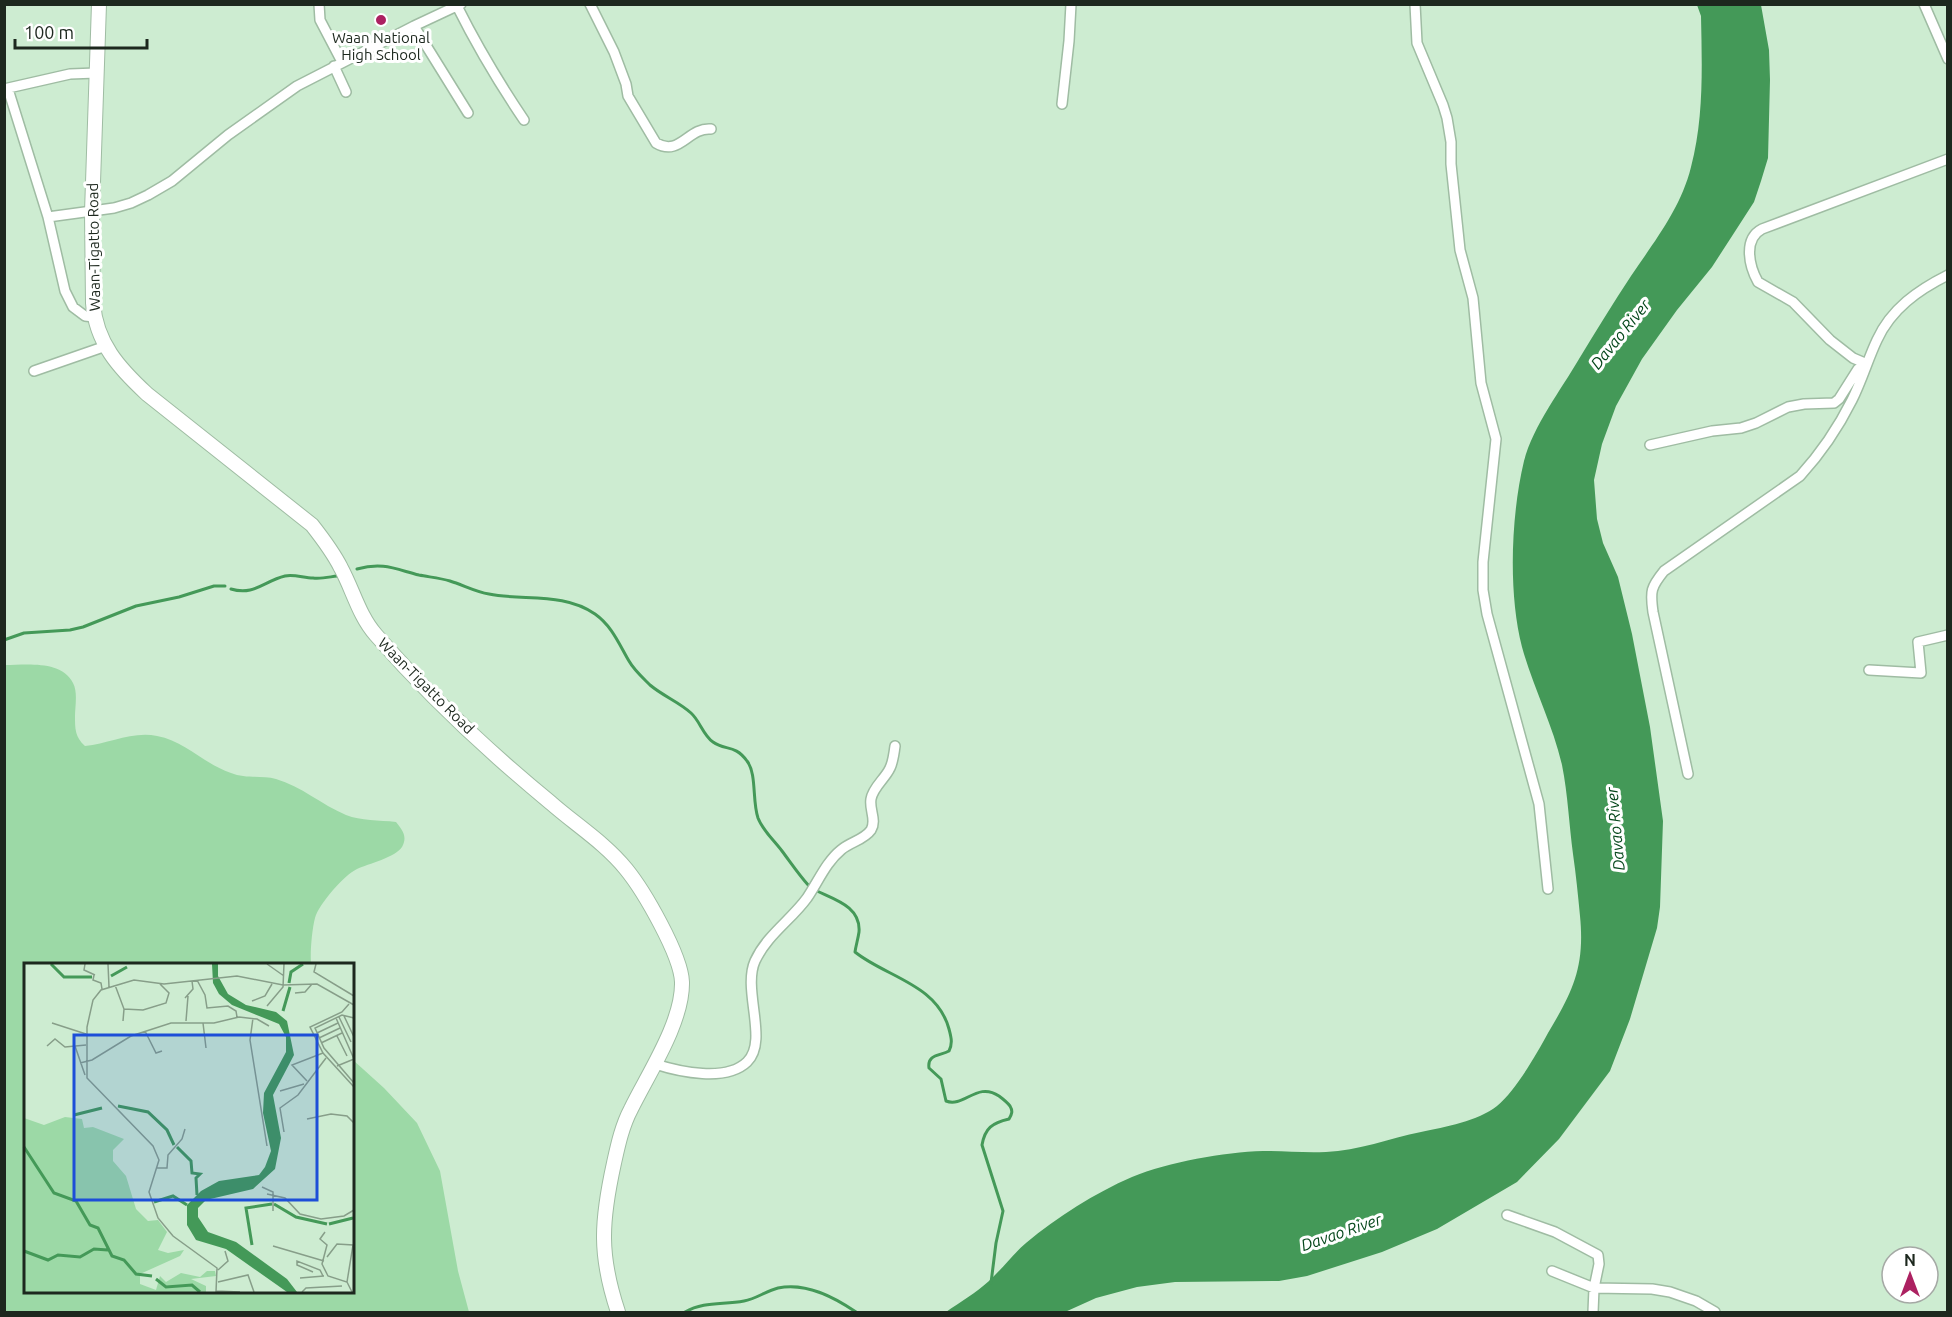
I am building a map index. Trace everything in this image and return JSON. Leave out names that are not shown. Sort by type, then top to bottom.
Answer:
[{"type":"street","name":"Waan-Tigatto Road","points":[[99,4],[92,212],[94,317],[106,346],[122,370],[147,394],[312,525],[342,569],[356,603],[374,632],[396,658],[464,726],[550,803],[609,850],[637,885],[676,953],[682,982],[681,1001],[666,1042],[621,1131],[603,1224],[607,1278],[618,1312]]},
{"type":"street","points":[[319,4],[320,20],[338,64],[346,92]]},
{"type":"street","points":[[590,4],[614,52],[628,96],[656,143],[662,146],[676,146],[699,130],[711,129]]},
{"type":"street","points":[[1062,104],[1071,4]]},
{"type":"street","points":[[1415,4],[1417,43],[1447,118],[1460,250],[1473,298],[1481,383],[1496,439],[1483,562],[1483,590],[1487,614],[1539,804],[1548,889]]},
{"type":"street","points":[[1924,4],[1947,59]]},
{"type":"street","points":[[48,217],[92,212],[131,203],[172,181],[262,110],[297,86],[459,5],[474,40],[524,120]]},
{"type":"street","points":[[414,26],[468,113]]},
{"type":"street","points":[[94,317],[78,312],[65,291],[48,217],[6,89],[70,74],[96,73]]},
{"type":"street","points":[[1867,364],[1853,358],[1830,340],[1793,302],[1758,282],[1751,263],[1750,240],[1762,229],[1947,159]]},
{"type":"street","points":[[1688,774],[1653,612],[1651,595],[1653,585],[1672,565],[1800,476],[1816,458],[1844,415],[1885,326],[1916,293],[1947,275]]},
{"type":"street","points":[[34,370],[106,346]]},
{"type":"street","points":[[1650,445],[1712,431],[1741,428],[1788,407],[1834,403],[1843,394],[1858,369],[1867,364]]},
{"type":"street","points":[[1869,670],[1921,672],[1918,642],[1947,635]]},
{"type":"street","points":[[655,1064],[677,1071],[699,1073],[735,1070],[748,1061],[754,1049],[756,1035],[750,984],[751,970],[756,959],[768,939],[806,899],[831,860],[842,849],[870,832],[874,824],[871,801],[873,793],[891,767],[895,746]]},
{"type":"street","points":[[1507,1215],[1555,1232],[1598,1255],[1593,1312]]},
{"type":"street","points":[[1552,1271],[1594,1288],[1652,1289],[1670,1292],[1696,1301],[1715,1312]]},
{"type":"shaded area","points":[[5,665],[43,665],[60,670],[73,683],[76,700],[76,732],[85,746],[130,736],[157,736],[177,743],[221,769],[236,775],[271,778],[285,782],[346,815],[396,822],[404,833],[404,840],[399,851],[352,872],[327,898],[315,918],[311,963],[24,963],[24,1293],[354,1293],[354,1061],[417,1123],[440,1171],[458,1271],[469,1312],[5,1312]]},
{"type":"water","name":"Davao River","points":[[1697,5],[1761,5],[1769,50],[1768,158],[1754,202],[1712,267],[1677,310],[1642,359],[1616,406],[1602,444],[1594,480],[1597,519],[1603,543],[1618,577],[1632,634],[1650,727],[1663,821],[1660,907],[1657,928],[1630,1019],[1610,1071],[1559,1139],[1517,1182],[1437,1229],[1382,1252],[1307,1276],[1279,1281],[1175,1282],[1137,1287],[1096,1298],[1065,1312],[946,1312],[984,1285],[1021,1247],[1050,1224],[1090,1198],[1132,1177],[1179,1162],[1231,1153],[1326,1152],[1350,1149],[1461,1123],[1480,1116],[1497,1106],[1518,1082],[1557,1018],[1570,991],[1579,964],[1580,916],[1562,765],[1522,647],[1518,626],[1513,579],[1516,505],[1524,461],[1534,435],[1681,197],[1691,167],[1700,111],[1701,16]]},
{"type":"waterway","points":[[357,569],[374,566],[389,567],[446,580],[489,594],[557,600],[583,607],[595,614],[611,630],[631,664],[650,685],[691,713],[713,742],[738,752],[747,761],[752,773],[756,811],[760,823],[809,886]]},
{"type":"waterway","points":[[231,589],[246,591],[288,576],[316,578],[337,576]]},
{"type":"waterway","points":[[4,640],[24,633],[83,627],[136,606],[179,597],[214,586],[225,586]]},
{"type":"waterway","points":[[817,891],[839,901],[852,910],[856,916],[859,932],[855,952],[922,991],[943,1014],[949,1029],[951,1045],[949,1051],[930,1060],[929,1068],[941,1079],[946,1101],[959,1101],[984,1091],[999,1096],[1011,1108],[1009,1119],[998,1122],[987,1130],[982,1145],[1003,1211],[991,1283]]},
{"type":"waterway","points":[[685,1312],[706,1305],[748,1300],[774,1289],[788,1287],[819,1292],[856,1312]]},
{"type":"place","name":"Waan National High School","points":[[381,20]]}]
